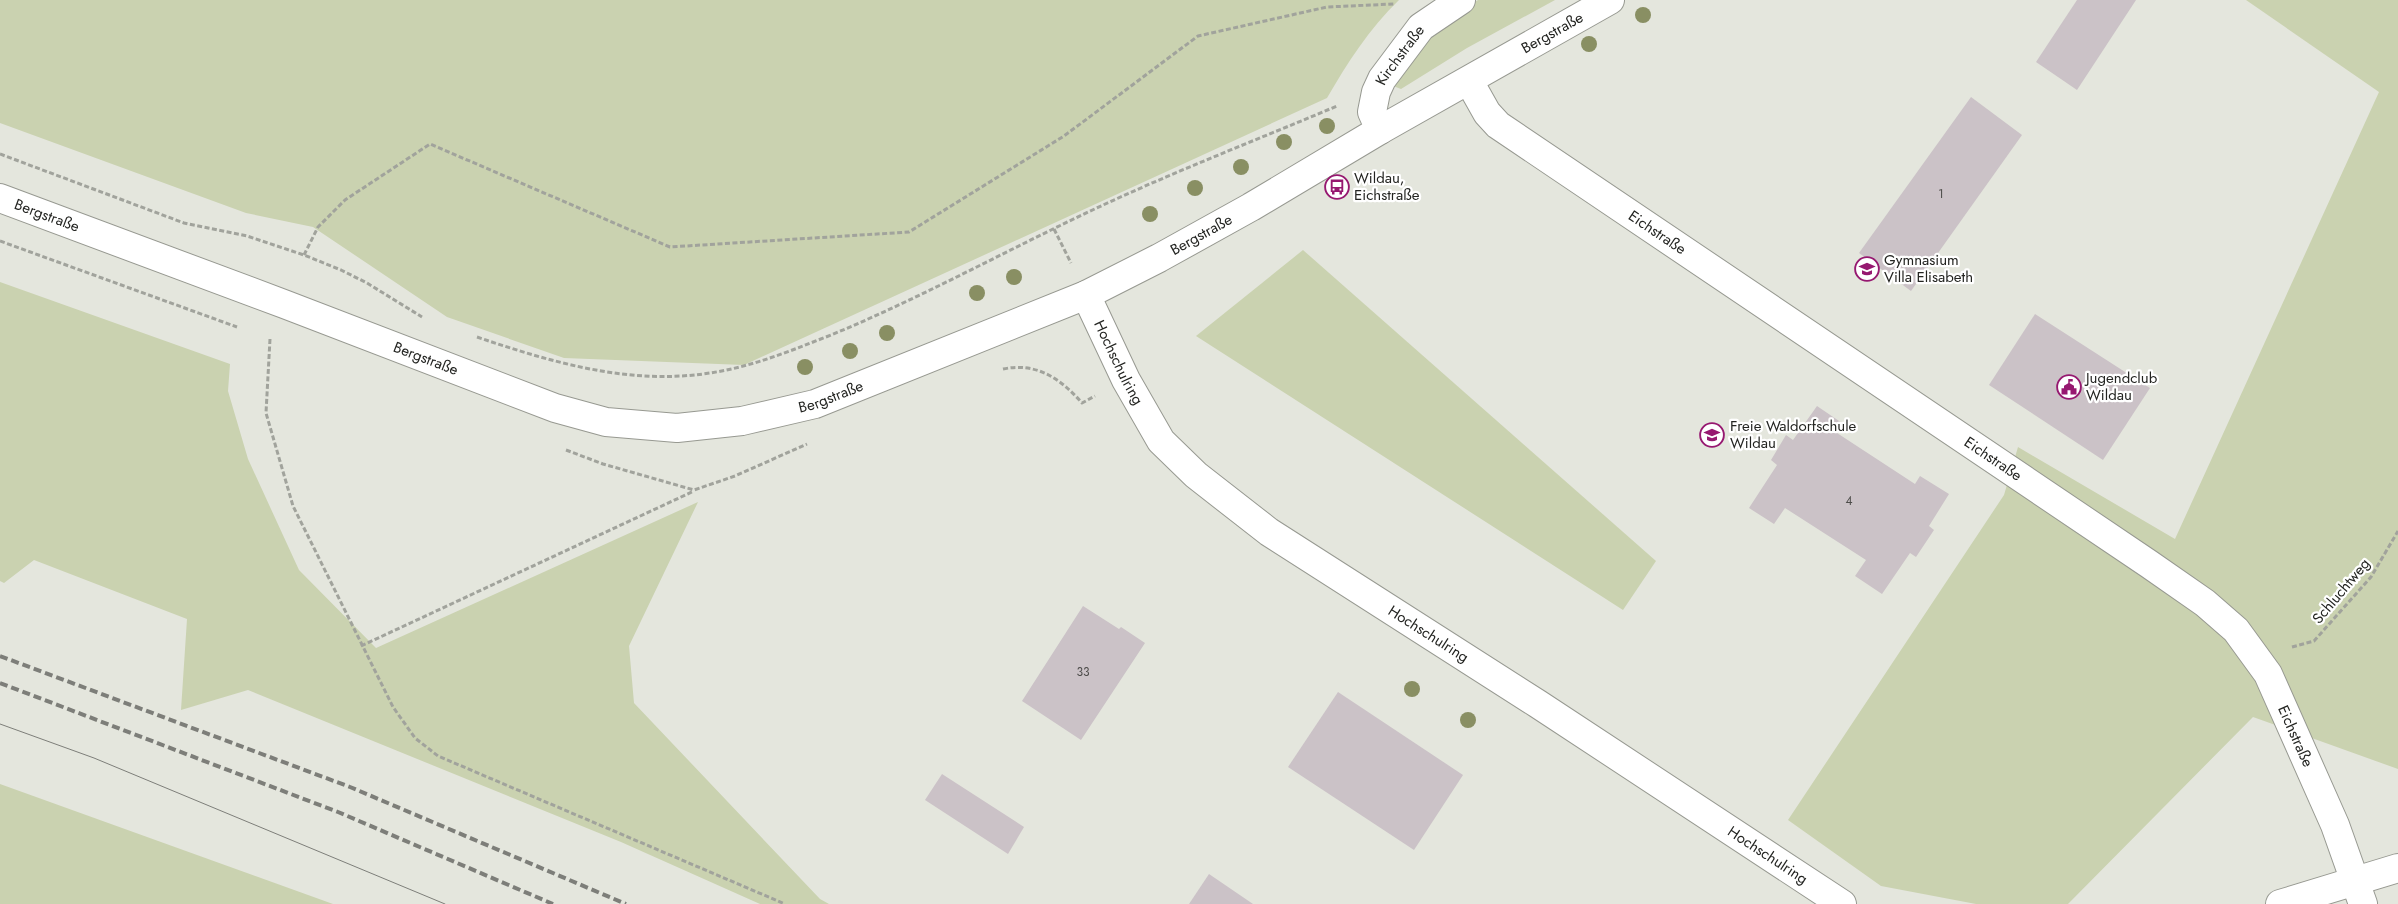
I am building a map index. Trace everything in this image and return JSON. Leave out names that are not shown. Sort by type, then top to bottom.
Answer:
[{"type":"street","name":"Kirchstraße","points":[[1380,130],[1372,112],[1376,92],[1382,79],[1421,27],[1461,0]]},
{"type":"street","name":"Bergstraße","points":[[0,198],[555,408],[606,422],[677,428],[742,421],[815,404],[1086,295],[1243,212],[1380,130],[1610,0]]},
{"type":"street","name":"Eichstraße","points":[[1469,81],[1486,114],[1498,125],[2149,564],[2205,603],[2236,630],[2268,674],[2335,825],[2360,892]]},
{"type":"street","name":"Hochschulring","points":[[1086,295],[1126,380],[1161,441],[1196,475],[1269,532],[1538,704],[1842,904]]},
{"type":"street","points":[[2280,904],[2360,892],[2398,868]]},
{"type":"path","points":[[304,255],[318,227],[345,200],[430,144],[670,247],[908,232],[1064,136],[1198,36],[1327,7],[1404,4]]},
{"type":"path","points":[[468,334],[561,362],[597,370],[635,375],[680,376],[759,363],[894,309],[1083,214],[1343,103],[1376,92]]},
{"type":"path","points":[[0,154],[184,222],[247,236],[304,255],[366,283],[427,320]]},
{"type":"path","points":[[0,241],[242,329]]},
{"type":"path","points":[[261,336],[270,339],[266,413],[293,506],[393,707],[415,738],[438,756],[785,904]]},
{"type":"path","points":[[998,370],[1015,366],[1046,372],[1069,389],[1082,403],[1126,380]]},
{"type":"path","points":[[361,646],[694,490],[736,476],[808,444]]},
{"type":"path","points":[[603,464],[694,490]]},
{"type":"path","name":"Schluchtweg","points":[[2287,648],[2314,641],[2371,577],[2398,531]]},
{"type":"green space","points":[[0,0],[1399,0],[1378,22],[1360,46],[1327,98],[744,365],[564,358],[447,317],[313,227],[246,213],[0,123]]},
{"type":"green space","points":[[1478,0],[1555,0],[1467,48],[1401,89],[1388,84],[1427,34]]},
{"type":"green space","points":[[2246,0],[2398,0],[2398,769],[2253,717],[2068,904],[1976,904],[1881,886],[1788,820],[2004,495],[2018,447],[2175,539],[2379,92]]},
{"type":"green space","points":[[1303,250],[1656,561],[1623,610],[1196,336]]},
{"type":"green space","points":[[0,282],[230,364],[228,391],[248,459],[299,570],[376,648],[698,502],[629,646],[634,703],[820,899],[829,904],[760,904],[621,842],[248,690],[181,710],[187,619],[34,560],[4,583],[0,581]]},
{"type":"green space","points":[[0,784],[333,904],[0,904]]},
{"type":"building","points":[[2077,0],[2136,0],[2077,90],[2036,62]]},
{"type":"building","points":[[1971,97],[2022,135],[1911,291],[1859,253]]},
{"type":"building","name":"Jugendclub Wildau","points":[[2035,314],[2150,388],[2103,460],[1989,385]]},
{"type":"building","points":[[1817,406],[1842,423],[1837,433],[1915,484],[1920,476],[1949,494],[1929,526],[1934,530],[1916,557],[1910,553],[1882,594],[1855,576],[1866,560],[1785,508],[1774,524],[1749,508],[1777,465],[1771,460],[1786,435],[1793,440]]},
{"type":"building","points":[[1083,606],[1145,643],[1081,740],[1022,701]]},
{"type":"building","points":[[1338,692],[1463,775],[1414,850],[1288,767]]},
{"type":"building","points":[[942,774],[1024,827],[1008,854],[925,800]]},
{"type":"building","points":[[1209,874],[1253,904],[1189,904]]},
{"type":"tram line","points":[[0,724],[94,758],[445,904]]},
{"type":"railway","points":[[0,656],[350,787],[626,904]]},
{"type":"railway","points":[[0,683],[338,812],[553,904]]},
{"type":"place","name":"Wildau, Eichstraße","points":[[1337,187]]},
{"type":"place","name":"Gymnasium Villa Elisabeth","points":[[1867,269]]},
{"type":"place","name":"Jugendclub Wildau","points":[[2069,387]]},
{"type":"place","name":"Freie Waldorfschule Wildau","points":[[1712,435]]}]
